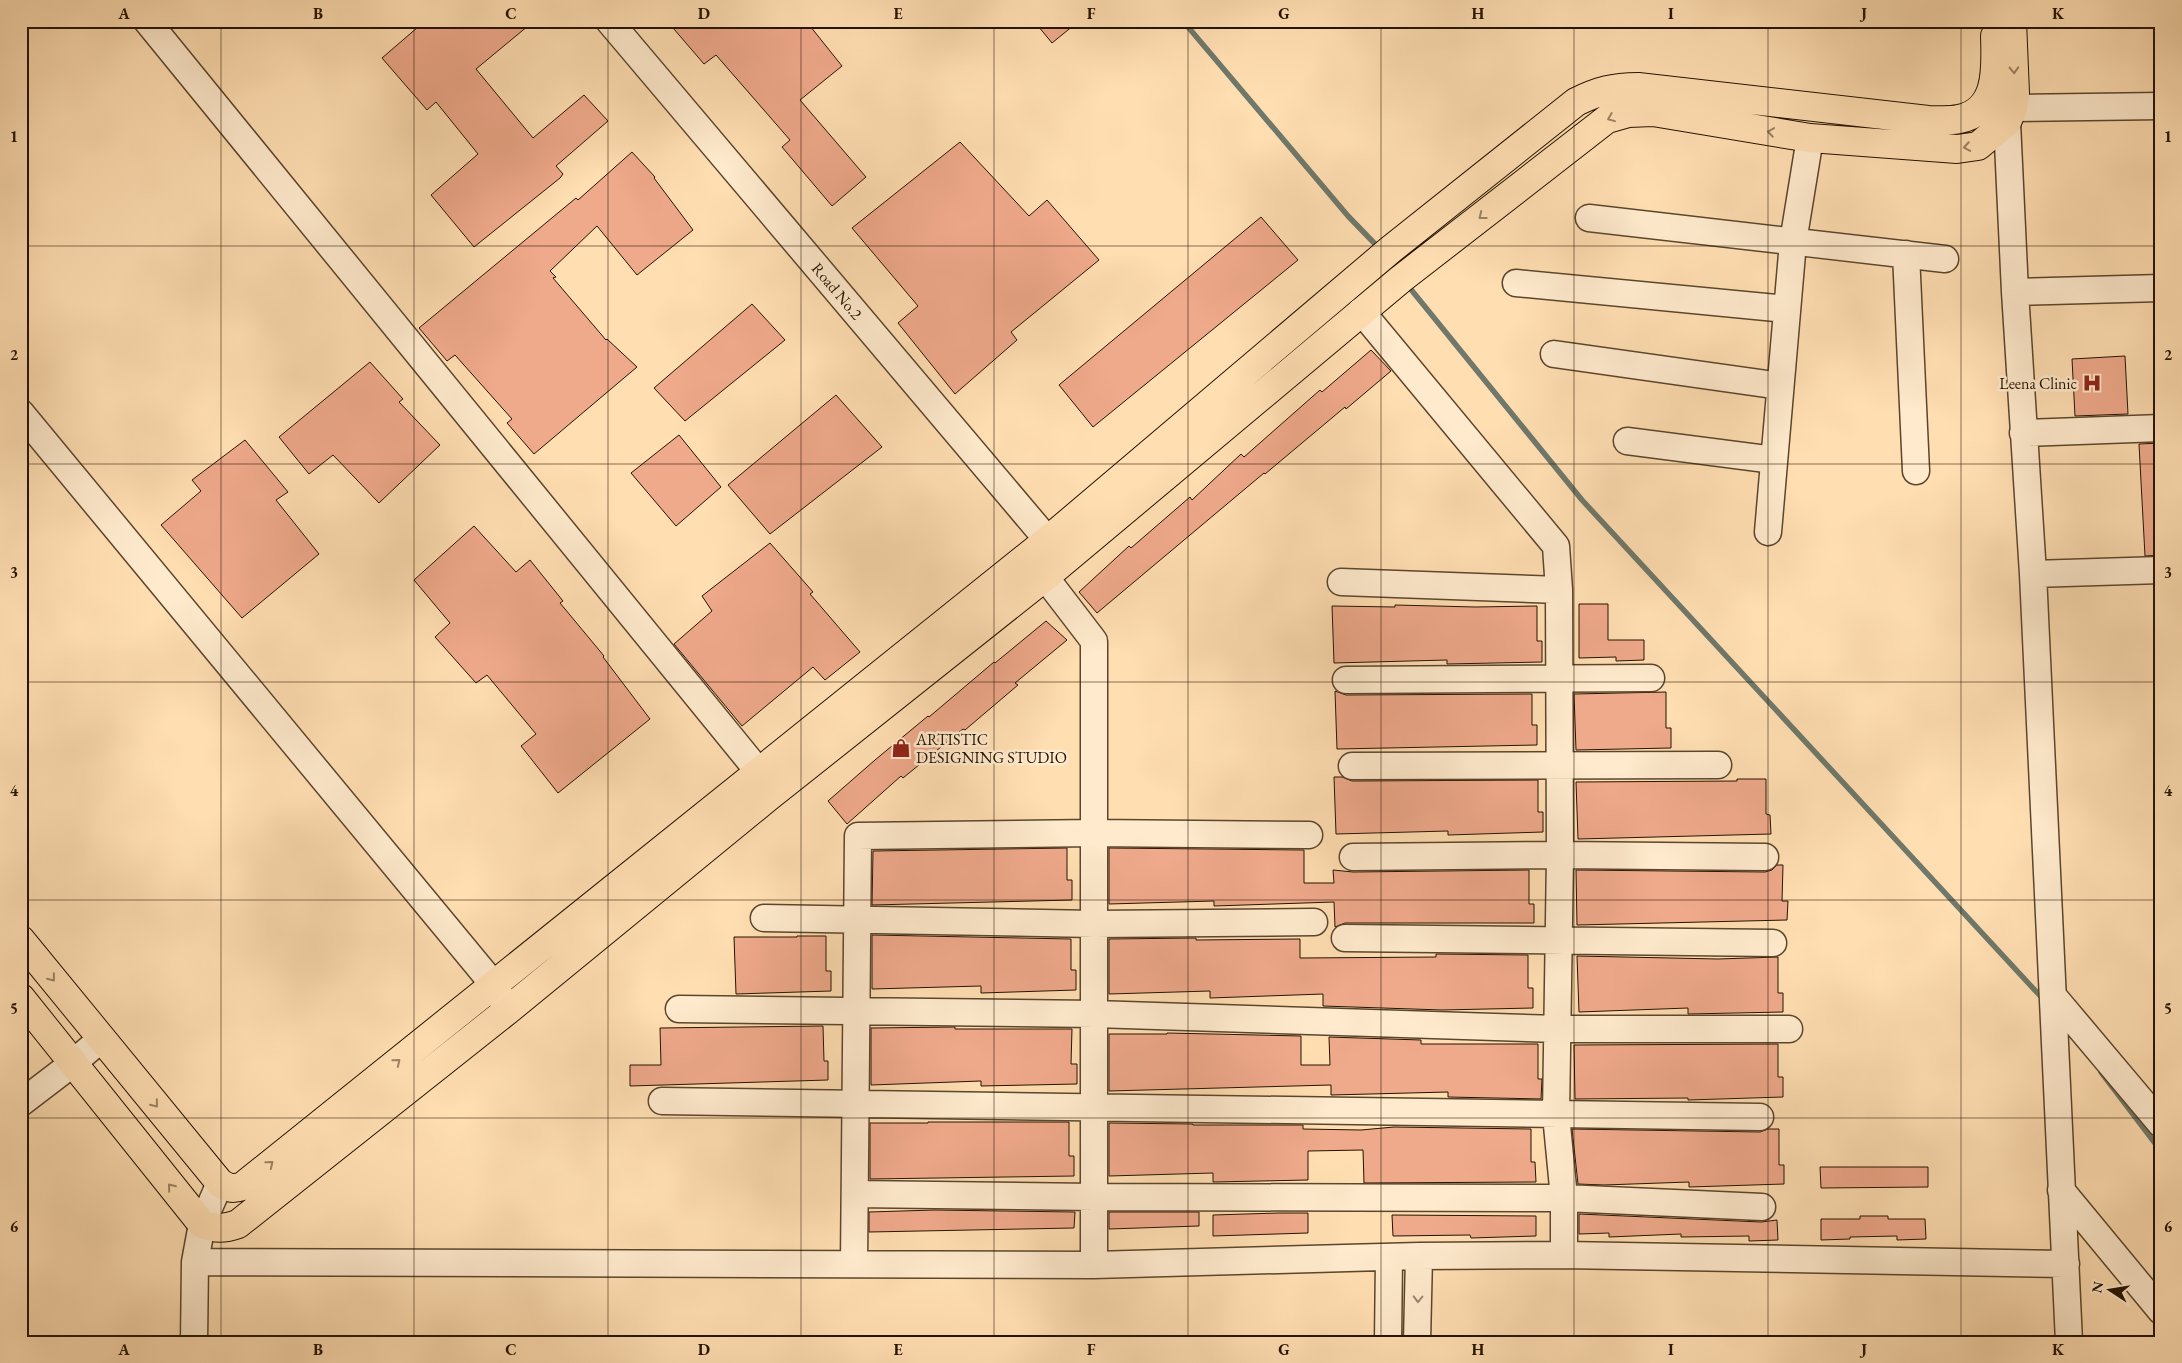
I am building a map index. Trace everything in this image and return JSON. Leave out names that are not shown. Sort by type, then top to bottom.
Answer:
[{"type":"main road","points":[[1994,21],[1996,66],[2004,108]]},
{"type":"main road","points":[[21,998],[202,1224],[212,1228],[224,1228],[238,1224],[508,1010],[767,798],[1052,559],[1408,274],[1607,118],[1628,113],[1653,112],[1810,138],[1957,149],[1978,146],[2015,93],[2012,21]]},
{"type":"main road","points":[[21,940],[220,1184],[227,1188],[235,1189],[243,1186],[759,772],[1052,559],[1390,250],[1576,102],[1597,92],[1619,87],[1638,87],[1928,120],[1958,120],[1973,114],[1985,105],[2004,108]]},
{"type":"main road","points":[[1390,250],[1408,274]]},
{"type":"street","points":[[147,21],[759,772],[767,798]]},
{"type":"street","name":"Road No.2","points":[[609,21],[1052,559],[1094,641],[1094,1265]]},
{"type":"street","points":[[2069,1342],[2033,574],[2004,108],[2161,106]]},
{"type":"street","points":[[1768,532],[1793,242],[1810,138]]},
{"type":"street","points":[[1589,218],[1945,259]]},
{"type":"street","points":[[1906,254],[1916,471]]},
{"type":"street","points":[[1516,282],[1787,309]]},
{"type":"street","points":[[2015,292],[2161,288]]},
{"type":"street","points":[[1361,312],[1556,546],[1560,855],[1556,1115],[1564,1198],[1564,1256]]},
{"type":"street","points":[[1554,354],[1780,386]]},
{"type":"street","points":[[21,413],[494,985],[508,1010]]},
{"type":"street","points":[[2023,433],[2161,428]]},
{"type":"street","points":[[1627,440],[1774,460]]},
{"type":"street","points":[[2033,574],[2161,570]]},
{"type":"street","points":[[1341,582],[1558,590]]},
{"type":"street","points":[[1346,680],[1559,677],[1651,678]]},
{"type":"street","points":[[1352,766],[1718,765]]},
{"type":"street","points":[[854,1264],[858,1011],[858,836],[1094,833],[1310,835]]},
{"type":"street","points":[[1353,857],[1560,855],[1765,857]]},
{"type":"street","points":[[764,918],[1094,924],[1314,922]]},
{"type":"street","points":[[1345,938],[1773,943]]},
{"type":"street","points":[[2054,1008],[2161,1124]]},
{"type":"street","points":[[679,1009],[1094,1014],[1558,1029],[1789,1029]]},
{"type":"street","points":[[21,1102],[72,1064],[101,1039]]},
{"type":"street","points":[[662,1101],[1760,1117]]},
{"type":"street","points":[[194,1342],[195,1262],[202,1224],[220,1184]]},
{"type":"street","points":[[2062,1190],[2161,1311]]},
{"type":"street","points":[[855,1194],[1094,1197],[1564,1198],[1762,1207]]},
{"type":"street","points":[[195,1262],[1094,1265],[1419,1256],[1564,1256],[2066,1264]]},
{"type":"street","points":[[1417,1342],[1419,1256]]},
{"type":"street","points":[[1388,1342],[1389,1257]]},
{"type":"building","points":[[425,21],[534,21],[476,69],[533,138],[584,95],[608,121],[556,166],[563,174],[560,178],[474,247],[431,195],[478,154],[436,102],[427,110],[382,58]]},
{"type":"building","points":[[667,21],[806,21],[842,66],[800,100],[866,177],[832,206],[782,147],[790,140],[716,55],[704,64]]},
{"type":"building","points":[[1034,21],[1079,21],[1052,43]]},
{"type":"building","points":[[960,142],[1029,216],[1047,200],[1099,260],[1011,332],[1017,340],[955,394],[898,323],[918,306],[852,228]]},
{"type":"building","points":[[632,152],[655,177],[693,230],[637,275],[597,226],[550,271],[556,277],[553,278],[606,340],[637,367],[534,454],[507,423],[512,419],[455,355],[447,361],[419,328],[576,198],[578,200]]},
{"type":"building","points":[[1261,217],[1298,260],[1093,427],[1059,385]]},
{"type":"building","points":[[752,304],[785,340],[685,421],[654,388]]},
{"type":"building","points":[[1371,350],[1391,371],[1264,473],[1097,613],[1079,592],[1129,546],[1131,548],[1190,497],[1192,500],[1241,454],[1244,457],[1320,390],[1322,392]]},
{"type":"building","points":[[2125,356],[2128,414],[2075,416],[2072,359]]},
{"type":"building","points":[[370,362],[403,399],[399,402],[440,445],[379,503],[333,455],[309,474],[279,437]]},
{"type":"building","points":[[836,395],[882,447],[770,534],[728,485]]},
{"type":"building","points":[[679,435],[721,487],[676,526],[631,473]]},
{"type":"building","points":[[245,440],[288,492],[276,500],[319,554],[242,618],[161,525],[201,491],[192,480]]},
{"type":"building","points":[[2161,443],[2161,555],[2145,556],[2139,444]]},
{"type":"building","points":[[474,526],[516,572],[530,560],[563,601],[560,603],[604,656],[650,719],[558,793],[521,746],[536,734],[487,675],[476,683],[435,637],[450,623],[414,580]]},
{"type":"building","points":[[770,543],[813,592],[810,594],[860,652],[825,680],[813,667],[742,726],[674,644],[712,611],[702,596]]},
{"type":"building","points":[[1579,604],[1608,604],[1608,640],[1644,640],[1644,660],[1616,661],[1616,657],[1579,658]]},
{"type":"building","points":[[1395,605],[1537,606],[1537,641],[1542,641],[1542,662],[1447,664],[1447,660],[1334,663],[1332,606],[1395,607]]},
{"type":"building","points":[[1046,621],[1067,640],[1015,683],[1018,685],[965,730],[963,729],[903,778],[901,776],[847,824],[828,801],[928,716]]},
{"type":"building","points":[[1335,691],[1346,695],[1532,694],[1532,725],[1537,725],[1537,745],[1337,749]]},
{"type":"building","points":[[1666,692],[1666,728],[1671,728],[1671,748],[1576,750],[1574,694]]},
{"type":"building","points":[[1334,777],[1342,777],[1352,781],[1538,780],[1538,812],[1543,812],[1543,832],[1448,835],[1448,831],[1336,834]]},
{"type":"building","points":[[1737,779],[1766,779],[1766,814],[1770,815],[1771,834],[1578,839],[1576,782],[1737,781]]},
{"type":"building","points":[[1067,848],[1067,880],[1072,880],[1072,900],[872,905],[873,851]]},
{"type":"building","points":[[1109,848],[1304,850],[1304,883],[1334,883],[1333,870],[1353,872],[1529,870],[1529,904],[1534,904],[1534,923],[1345,923],[1335,927],[1334,902],[1214,906],[1214,901],[1109,904]]},
{"type":"building","points":[[1777,865],[1783,865],[1782,901],[1788,901],[1787,920],[1577,925],[1576,870],[1765,872],[1772,870]]},
{"type":"building","points":[[872,935],[1071,939],[1071,970],[1076,970],[1076,990],[981,993],[981,986],[872,989]]},
{"type":"building","points":[[826,936],[826,971],[831,971],[831,991],[736,994],[734,937]]},
{"type":"building","points":[[1196,938],[1196,940],[1300,939],[1300,958],[1436,957],[1436,954],[1528,955],[1528,988],[1533,988],[1533,1008],[1442,1010],[1323,1006],[1323,994],[1210,998],[1210,991],[1109,994],[1109,939]]},
{"type":"building","points":[[1577,956],[1718,959],[1778,957],[1778,993],[1783,993],[1783,1012],[1688,1014],[1688,1008],[1579,1012]]},
{"type":"building","points":[[823,1026],[824,1061],[828,1061],[828,1080],[630,1086],[630,1065],[661,1065],[660,1028]]},
{"type":"building","points":[[955,1027],[955,1029],[1072,1029],[1071,1064],[1077,1064],[1077,1084],[981,1086],[981,1081],[871,1085],[871,1028]]},
{"type":"building","points":[[1167,1033],[1301,1036],[1301,1065],[1330,1065],[1329,1037],[1421,1040],[1421,1044],[1538,1044],[1538,1079],[1542,1079],[1541,1099],[1448,1097],[1448,1092],[1331,1095],[1331,1085],[1109,1091],[1109,1034]]},
{"type":"building","points":[[1778,1044],[1778,1077],[1783,1077],[1783,1097],[1688,1100],[1688,1098],[1575,1099],[1574,1045]]},
{"type":"building","points":[[1069,1122],[1069,1156],[1074,1156],[1074,1176],[870,1179],[870,1123]]},
{"type":"building","points":[[1109,1123],[1303,1125],[1303,1129],[1361,1130],[1394,1127],[1531,1129],[1531,1162],[1535,1162],[1536,1182],[1364,1183],[1363,1150],[1308,1151],[1308,1180],[1213,1182],[1213,1173],[1109,1176]]},
{"type":"building","points":[[1572,1129],[1760,1132],[1768,1129],[1779,1129],[1779,1165],[1784,1165],[1784,1184],[1689,1187],[1689,1182],[1578,1184]]},
{"type":"building","points":[[1820,1167],[1928,1167],[1928,1187],[1821,1188]]},
{"type":"building","points":[[934,1210],[1075,1212],[1074,1228],[869,1232],[869,1212]]},
{"type":"building","points":[[1109,1212],[1199,1212],[1199,1226],[1109,1229]]},
{"type":"building","points":[[1308,1213],[1308,1233],[1213,1236],[1213,1215]]},
{"type":"building","points":[[1579,1214],[1761,1222],[1777,1220],[1778,1240],[1749,1241],[1749,1236],[1681,1237],[1681,1234],[1609,1237],[1609,1233],[1579,1234]]},
{"type":"building","points":[[1392,1215],[1536,1216],[1536,1236],[1471,1238],[1470,1235],[1393,1236]]},
{"type":"building","points":[[1860,1216],[1888,1216],[1888,1219],[1925,1219],[1926,1239],[1897,1240],[1897,1236],[1821,1240],[1821,1219],[1860,1219]]},
{"type":"waterway","points":[[1183,21],[1348,216],[1377,246]]},
{"type":"waterway","points":[[1409,287],[1582,500],[2044,1000]]},
{"type":"waterway","points":[[2101,1072],[2161,1151]]},
{"type":"place","name":"Leena Clinic","points":[[2092,383]]},
{"type":"place","name":"ARTISTIC DESIGNING STUDIO","points":[[901,748]]}]
